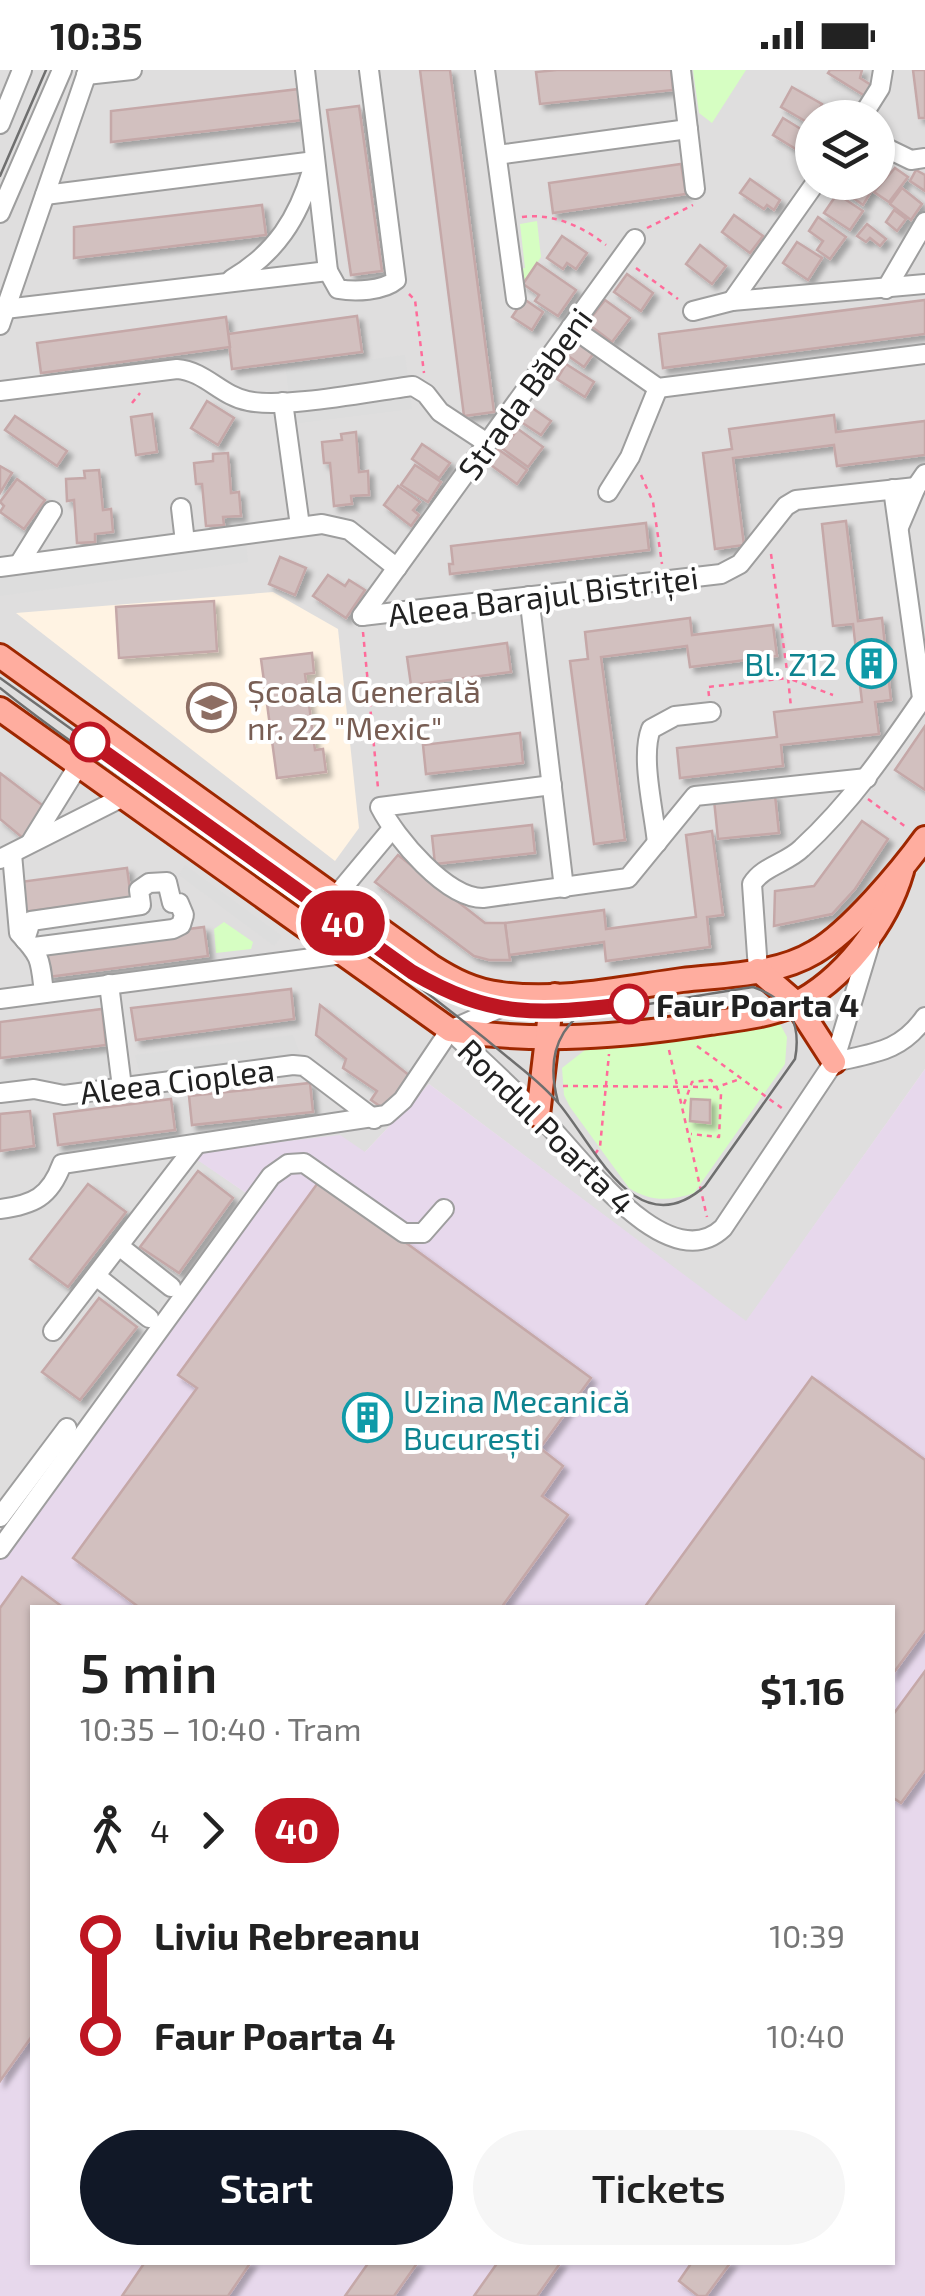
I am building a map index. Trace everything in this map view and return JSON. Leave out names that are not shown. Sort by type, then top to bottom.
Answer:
[{"type":"main road","points":[[9,662],[451,979],[475,989],[525,996],[555,995],[758,970],[799,961],[830,942],[902,870],[924,839]]},
{"type":"main road","points":[[0,709],[450,1030],[546,1040],[608,1038],[737,1019],[796,1003],[834,975],[873,932],[894,899],[902,870]]},
{"type":"main road","points":[[758,970],[796,1003],[834,1062]]},
{"type":"main road","points":[[538,1115],[555,995]]},
{"type":"street","points":[[0,124],[22,70]]},
{"type":"street","points":[[0,213],[62,70]]},
{"type":"street","points":[[132,70],[87,73],[3,317],[328,270]]},
{"type":"street","points":[[305,70],[328,270],[338,289],[348,290],[389,286],[396,280],[369,70]]},
{"type":"street","points":[[485,70],[516,300]]},
{"type":"street","points":[[681,70],[695,188]]},
{"type":"street","points":[[872,100],[884,70]]},
{"type":"street","points":[[497,154],[688,129]]},
{"type":"street","points":[[895,152],[911,160],[925,158]]},
{"type":"street","points":[[46,194],[315,160]]},
{"type":"street","points":[[226,283],[255,264],[281,238],[300,207],[315,160]]},
{"type":"street","points":[[732,302],[803,200]]},
{"type":"street","points":[[886,289],[925,222]]},
{"type":"street","name":"Strada Băbeni","points":[[362,616],[635,239]]},
{"type":"street","points":[[694,312],[732,302],[925,284]]},
{"type":"street","points":[[571,328],[658,388],[925,354]]},
{"type":"street","points":[[0,392],[177,369],[196,372],[242,400],[283,402],[412,386],[426,394],[440,412],[487,443]]},
{"type":"street","points":[[608,492],[630,456],[658,388]]},
{"type":"street","points":[[283,402],[300,526]]},
{"type":"street","points":[[899,528],[920,480]]},
{"type":"street","name":"Aleea Barajul Bistriței","points":[[362,616],[732,570],[786,506],[796,500],[893,489],[920,480]]},
{"type":"street","points":[[758,970],[752,884],[757,875],[798,852],[862,784],[924,697],[893,489]]},
{"type":"street","points":[[182,508],[186,542]]},
{"type":"street","points":[[10,566],[52,511]]},
{"type":"street","name":"Aleea Barajul Bistriței","points":[[10,566],[322,524],[349,530],[397,568]]},
{"type":"street","points":[[529,596],[564,888]]},
{"type":"street","points":[[0,647],[9,662]]},
{"type":"street","points":[[657,843],[647,740],[651,728],[675,716],[711,712]]},
{"type":"street","points":[[44,993],[40,957],[19,933],[13,853],[78,766]]},
{"type":"street","points":[[552,785],[380,807],[408,851],[473,898],[628,878],[696,796],[862,784]]},
{"type":"street","points":[[13,853],[123,797]]},
{"type":"street","points":[[336,897],[392,830]]},
{"type":"street","points":[[167,882],[172,903],[179,903],[184,915],[181,925],[172,929],[30,943],[31,921],[141,905],[139,890],[150,883],[167,882]]},
{"type":"street","points":[[710,1238],[724,1228],[834,1062],[873,932]]},
{"type":"street","points":[[0,999],[342,954]]},
{"type":"street","points":[[109,984],[122,1087]]},
{"type":"street","points":[[0,1210],[28,1206],[42,1198],[57,1180],[62,1164],[386,1115],[402,1100],[450,1030],[525,996]]},
{"type":"street","points":[[834,1062],[888,1050],[904,1041],[925,1017]]},
{"type":"street","name":"Rondul Poarta 4","points":[[450,1030],[636,1216],[670,1234],[693,1240],[710,1238]]},
{"type":"street","name":"Aleea Cioplea","points":[[0,1093],[34,1089],[64,1095],[304,1066],[374,1119]]},
{"type":"street","name":"Aleea Cioplea","points":[[54,1331],[196,1145]]},
{"type":"street","points":[[0,1548],[271,1176],[288,1164],[304,1163],[404,1233],[423,1233],[444,1209]]},
{"type":"street","points":[[119,1246],[171,1287]]},
{"type":"street","points":[[96,1276],[150,1318]]},
{"type":"street","points":[[0,1516],[67,1428]]},
{"type":"path","points":[[635,239],[656,222],[691,208],[695,188]]},
{"type":"path","points":[[396,280],[415,300],[426,394]]},
{"type":"path","points":[[630,456],[653,502],[665,580]]},
{"type":"path","points":[[768,528],[791,707]]},
{"type":"path","points":[[362,616],[380,807]]},
{"type":"path","points":[[711,712],[708,687],[788,678],[834,695]]},
{"type":"path","points":[[862,784],[924,839]]},
{"type":"path","points":[[671,1029],[797,1118]]},
{"type":"path","points":[[671,1029],[678,1087],[710,1238]]},
{"type":"path","points":[[585,1168],[600,1147],[608,1086],[608,1038]]},
{"type":"path","points":[[562,1086],[717,1087],[740,1078]]},
{"type":"path","points":[[683,1106],[689,1087],[697,1079],[711,1080],[721,1094],[719,1137],[689,1134]]},
{"type":"shaded area","points":[[0,70],[925,70],[925,1069],[746,1322],[429,1084],[365,1152],[197,1159],[249,1195],[0,1539]]},
{"type":"shaded area","points":[[315,161],[328,271],[245,272],[267,253]]},
{"type":"shaded area","points":[[405,355],[412,409],[292,424],[286,370]]},
{"type":"shaded area","points":[[246,543],[248,562],[0,596],[0,578]]},
{"type":"shaded area","points":[[273,592],[338,629],[359,828],[335,861],[16,613]]},
{"type":"shaded area","points":[[185,865],[282,936],[274,946],[179,875]]},
{"type":"shaded area","points":[[176,906],[178,923],[33,939],[35,925]]},
{"type":"shaded area","points":[[293,1035],[300,1054],[140,1074],[135,1055]]},
{"type":"shaded area","points":[[110,1051],[114,1078],[51,1086],[0,1085],[0,1065]]},
{"type":"shaded area","points":[[925,1069],[925,2296],[0,2296],[0,1539],[249,1195],[196,1159],[203,1151],[340,1135],[365,1152],[429,1084],[746,1321]]},
{"type":"shaded area","points":[[174,1133],[175,1144],[60,1159],[59,1147]]},
{"type":"shaded area","points":[[120,1253],[169,1291],[151,1314],[103,1277]]},
{"type":"green space","points":[[693,70],[746,70],[712,123],[699,113]]},
{"type":"green space","points":[[537,221],[541,257],[523,284],[520,224]]},
{"type":"green space","points":[[224,922],[253,942],[251,949],[216,953],[214,929]]},
{"type":"green space","points":[[771,1021],[780,1024],[787,1037],[785,1064],[694,1193],[661,1199],[629,1188],[564,1095],[562,1068],[585,1050]]},
{"type":"building","points":[[420,70],[450,70],[494,412],[464,416]]},
{"type":"building","points":[[671,70],[673,90],[540,104],[536,72]]},
{"type":"building","points":[[862,70],[860,78],[871,85],[865,96],[828,73]]},
{"type":"building","points":[[913,70],[925,70],[925,118],[919,118]]},
{"type":"building","points":[[792,87],[815,100],[795,100],[795,115],[781,107]]},
{"type":"building","points":[[299,89],[303,120],[111,142],[111,111]]},
{"type":"building","points":[[359,106],[382,271],[351,275],[327,110]]},
{"type":"building","points":[[783,118],[795,125],[795,149],[773,135]]},
{"type":"building","points":[[681,164],[686,194],[553,213],[549,183]]},
{"type":"building","points":[[895,168],[908,177],[895,194]]},
{"type":"building","points":[[916,170],[925,175],[925,191],[910,181]]},
{"type":"building","points":[[750,179],[780,200],[774,210],[767,205],[764,209],[740,193]]},
{"type":"building","points":[[902,188],[922,204],[911,220],[890,204]]},
{"type":"building","points":[[833,200],[846,200],[863,211],[850,230],[824,213]]},
{"type":"building","points":[[262,205],[266,235],[74,258],[74,227]]},
{"type":"building","points":[[894,210],[906,219],[897,231],[886,222]]},
{"type":"building","points":[[734,215],[763,236],[750,253],[722,232]]},
{"type":"building","points":[[818,217],[846,237],[830,259],[817,250],[823,241],[809,231]]},
{"type":"building","points":[[867,224],[886,239],[880,246],[870,238],[866,242],[857,236]]},
{"type":"building","points":[[562,236],[587,253],[576,269],[567,263],[563,269],[547,258]]},
{"type":"building","points":[[797,242],[822,258],[808,280],[783,263]]},
{"type":"building","points":[[700,245],[726,266],[712,284],[686,264]]},
{"type":"building","points":[[537,263],[576,290],[558,316],[535,301],[539,295],[523,284]]},
{"type":"building","points":[[627,274],[653,293],[641,311],[614,292]]},
{"type":"building","points":[[524,299],[543,312],[532,330],[512,317]]},
{"type":"building","points":[[605,300],[630,318],[612,342],[587,323]]},
{"type":"building","points":[[925,300],[925,334],[663,368],[659,334]]},
{"type":"building","points":[[357,316],[362,352],[232,369],[228,334]]},
{"type":"building","points":[[226,317],[230,347],[41,373],[37,343]]},
{"type":"building","points":[[573,340],[593,354],[584,367],[564,353]]},
{"type":"building","points":[[566,364],[594,382],[585,397],[557,379]]},
{"type":"building","points":[[207,401],[234,418],[218,445],[191,428]]},
{"type":"building","points":[[528,405],[551,421],[541,435],[518,420]]},
{"type":"building","points":[[152,414],[157,452],[136,455],[131,417]]},
{"type":"building","points":[[834,415],[836,432],[925,421],[925,455],[837,466],[834,445],[733,458],[744,545],[715,549],[703,453],[732,449],[729,429]]},
{"type":"building","points":[[15,416],[67,451],[57,466],[5,430]]},
{"type":"building","points":[[518,429],[543,447],[528,467],[503,449]]},
{"type":"building","points":[[356,432],[359,472],[368,471],[369,495],[351,496],[352,504],[334,506],[330,463],[324,463],[322,442],[342,440],[341,434]]},
{"type":"building","points":[[422,444],[450,463],[439,478],[412,459]]},
{"type":"building","points":[[498,449],[527,470],[517,484],[488,463]]},
{"type":"building","points":[[228,453],[231,493],[239,492],[241,516],[223,517],[224,525],[206,526],[202,484],[196,484],[194,463],[213,461],[213,454]]},
{"type":"building","points":[[415,465],[441,482],[428,502],[401,485]]},
{"type":"building","points":[[0,466],[12,473],[0,493]]},
{"type":"building","points":[[99,470],[103,510],[111,509],[113,532],[95,534],[95,542],[77,543],[74,500],[67,501],[66,479],[85,478],[84,471]]},
{"type":"building","points":[[17,479],[45,500],[24,529],[0,512],[4,506],[0,502]]},
{"type":"building","points":[[398,486],[420,502],[413,510],[419,515],[411,526],[384,505]]},
{"type":"building","name":"Bl. Z12","points":[[846,521],[858,621],[882,618],[891,700],[875,702],[879,734],[781,745],[783,766],[680,778],[677,748],[777,737],[774,712],[862,702],[853,624],[833,626],[822,524]]},
{"type":"building","points":[[646,523],[649,550],[450,574],[451,546]]},
{"type":"building","points":[[280,557],[306,568],[295,595],[269,584]]},
{"type":"building","points":[[328,575],[345,586],[349,580],[365,590],[346,618],[313,596]]},
{"type":"building","points":[[214,601],[217,651],[119,658],[116,607]]},
{"type":"building","points":[[690,618],[692,635],[773,625],[777,656],[690,667],[687,646],[601,657],[625,840],[594,844],[570,661],[588,659],[585,632]]},
{"type":"building","points":[[507,643],[511,672],[411,685],[407,657]]},
{"type":"building","points":[[312,653],[314,673],[305,674],[315,750],[323,749],[326,772],[277,778],[261,659]]},
{"type":"building","points":[[925,726],[925,790],[895,770]]},
{"type":"building","points":[[520,733],[523,763],[426,774],[423,745]]},
{"type":"building","points":[[0,773],[46,808],[24,839],[0,819]]},
{"type":"building","points":[[775,795],[779,833],[718,839],[714,800]]},
{"type":"building","points":[[862,821],[888,839],[855,889],[832,914],[774,926],[775,891],[814,886]]},
{"type":"building","points":[[532,825],[535,853],[435,864],[432,836]]},
{"type":"building","points":[[712,831],[723,915],[707,917],[710,947],[606,961],[604,942],[509,955],[505,923],[604,910],[606,929],[696,917],[686,835]]},
{"type":"building","points":[[398,855],[485,923],[505,923],[510,960],[474,956],[375,882]]},
{"type":"building","points":[[127,868],[131,898],[23,912],[20,882]]},
{"type":"building","points":[[204,927],[208,956],[48,977],[44,948]]},
{"type":"building","points":[[291,989],[294,1019],[136,1040],[131,1008]]},
{"type":"building","points":[[320,1005],[410,1076],[384,1109],[371,1100],[377,1091],[343,1068],[346,1059],[316,1035]]},
{"type":"building","points":[[102,1009],[106,1045],[0,1058],[0,1022]]},
{"type":"building","points":[[310,1083],[313,1112],[192,1125],[189,1096]]},
{"type":"building","points":[[171,1099],[175,1130],[58,1145],[54,1114]]},
{"type":"building","points":[[691,1099],[710,1100],[710,1123],[690,1121]]},
{"type":"building","points":[[30,1111],[34,1146],[0,1151],[0,1114]]},
{"type":"building","points":[[198,1171],[233,1198],[179,1273],[140,1247]]},
{"type":"building","name":"Uzina Mecanică București","points":[[320,1180],[591,1378],[540,1448],[563,1466],[542,1496],[568,1515],[503,1605],[136,1605],[73,1558],[197,1388],[178,1375]]},
{"type":"building","points":[[88,1184],[126,1212],[68,1287],[30,1259]]},
{"type":"building","points":[[99,1298],[137,1327],[80,1400],[42,1372]]},
{"type":"building","points":[[812,1377],[925,1460],[925,1630],[895,1671],[895,1605],[646,1605]]},
{"type":"building","points":[[22,1577],[60,1605],[30,1605],[30,2039],[0,2081],[0,1608]]},
{"type":"building","points":[[925,1671],[925,1770],[901,1803],[895,1799],[895,1712]]},
{"type":"building","points":[[143,2265],[249,2265],[228,2296],[122,2296]]},
{"type":"building","points":[[367,2265],[416,2265],[394,2296],[345,2296]]},
{"type":"building","points":[[496,2265],[559,2265],[537,2296],[474,2296]]},
{"type":"building","points":[[690,2265],[729,2265],[706,2296],[698,2296],[679,2281]]},
{"type":"tram line","points":[[0,176],[46,70]]},
{"type":"tram line","points":[[0,678],[412,973],[442,990],[488,1006],[563,1012],[641,1005],[753,987],[775,998],[790,1014],[796,1034],[795,1059],[705,1186],[681,1202],[659,1205],[639,1198],[604,1166],[550,1094],[477,1032],[316,911],[0,688]]},
{"type":"tram line","name":"40","points":[[90,742],[412,972],[451,995],[517,1012],[550,1013],[629,1004]]},
{"type":"tram line","points":[[558,1102],[556,1051],[566,1029],[585,1010]]},
{"type":"place","name":"Bl. Z12","points":[[872,663]]},
{"type":"place","name":"Școala Generală nr. 22 \"Mexic\"","points":[[212,708]]},
{"type":"place","name":"Faur Poarta 4","points":[[629,1004]]},
{"type":"place","name":"Uzina Mecanică București","points":[[368,1418]]}]
